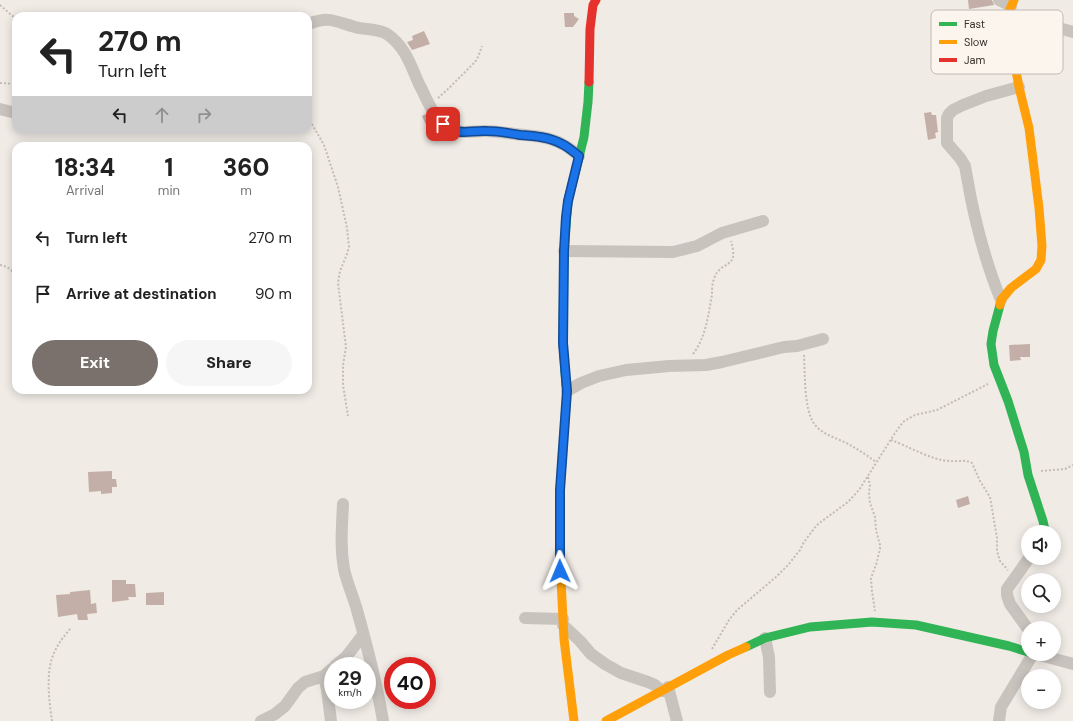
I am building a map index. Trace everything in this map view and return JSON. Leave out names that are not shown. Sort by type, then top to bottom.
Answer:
[{"type":"street","points":[[574,721],[564,639],[560,560],[560,490],[567,391],[563,343],[564,251],[568,201],[584,137],[588,102],[591,24],[593,5],[596,0]]},
{"type":"street","points":[[999,0],[1011,7]]},
{"type":"street","points":[[312,22],[317,20],[330,19],[355,27],[380,31],[387,34],[402,49],[409,60],[419,84],[436,116],[443,124],[454,131],[486,131],[540,137],[562,144],[579,156]]},
{"type":"street","points":[[1063,28],[1073,32]]},
{"type":"street","points":[[1017,74],[1029,128],[1042,239],[1041,260],[1036,269],[1011,288],[1001,300],[991,344],[998,379],[1008,401],[1044,525]]},
{"type":"street","points":[[1001,300],[976,223],[965,166],[947,143],[947,118],[953,110],[986,96],[1019,86]]},
{"type":"street","points":[[0,109],[12,112]]},
{"type":"street","points":[[564,251],[673,252],[697,246],[728,231],[763,221]]},
{"type":"street","points":[[567,391],[581,382],[626,370],[686,365],[706,365],[823,339]]},
{"type":"street","points":[[344,504],[341,537],[344,569],[363,634],[380,702],[383,721]]},
{"type":"street","points":[[1023,621],[1010,604],[1007,589],[1024,565]]},
{"type":"street","points":[[525,618],[563,622],[591,654],[605,664],[621,673],[665,689],[677,721]]},
{"type":"street","points":[[606,721],[722,658],[766,638],[810,627],[875,622],[916,625],[1021,650]]},
{"type":"street","points":[[347,657],[363,634]]},
{"type":"street","points":[[766,638],[769,657],[770,692]]},
{"type":"street","points":[[999,721],[1001,707],[1036,661]]},
{"type":"street","points":[[1060,661],[1073,664]]},
{"type":"street","points":[[261,721],[275,714],[285,706],[304,682],[324,673]]},
{"type":"street","points":[[329,709],[331,721]]},
{"type":"path","points":[[0,6],[12,16]]},
{"type":"path","points":[[430,105],[475,62],[482,46]]},
{"type":"path","points":[[0,83],[12,84]]},
{"type":"path","points":[[312,124],[324,146],[336,180],[347,228],[349,247],[340,271],[338,283],[346,347],[343,365],[343,385],[348,416]]},
{"type":"path","points":[[686,365],[703,338],[715,275],[718,271],[731,262],[734,255],[728,231]]},
{"type":"path","points":[[0,265],[8,267],[12,270]]},
{"type":"path","points":[[804,344],[807,398],[809,414],[814,424],[830,436],[851,446],[877,462]]},
{"type":"path","points":[[713,663],[711,657],[712,649],[729,620],[741,606],[788,565],[816,526],[848,502],[859,490],[904,422],[921,413],[937,410],[998,379]]},
{"type":"path","points":[[891,440],[928,456],[942,460],[966,461],[972,463],[980,481],[990,497],[998,557],[1014,579]]},
{"type":"path","points":[[1028,474],[1065,468],[1073,465]]},
{"type":"path","points":[[868,476],[870,485],[869,497],[875,517],[876,530],[880,545],[878,559],[871,582],[875,622]]},
{"type":"path","points":[[52,721],[49,697],[49,681],[52,661],[54,652],[71,628]]},
{"type":"building","points":[[968,0],[992,0],[994,5],[969,9]]},
{"type":"building","points":[[564,13],[574,13],[574,16],[579,19],[573,27],[565,27]]},
{"type":"building","points":[[424,31],[430,44],[412,50],[407,42],[413,40],[412,36]]},
{"type":"building","points":[[931,112],[932,115],[936,115],[938,132],[935,133],[936,138],[928,140],[924,113]]},
{"type":"building","points":[[426,114],[433,124],[427,127],[422,116]]},
{"type":"building","points":[[1030,344],[1030,357],[1020,357],[1021,360],[1010,361],[1009,345]]},
{"type":"building","points":[[112,471],[112,479],[116,479],[117,487],[112,487],[112,493],[101,494],[101,491],[89,492],[88,472]]},
{"type":"building","points":[[968,496],[970,504],[958,508],[956,500]]},
{"type":"building","points":[[112,580],[126,580],[126,584],[135,584],[136,597],[128,597],[129,600],[112,602]]},
{"type":"building","points":[[90,590],[91,604],[96,603],[97,613],[87,614],[88,620],[78,620],[77,614],[58,617],[56,595]]},
{"type":"building","points":[[164,592],[164,605],[146,605],[146,593]]},
{"type":"traffic: fast","points":[[566,385],[563,343],[564,251],[568,201],[584,137],[589,82]]},
{"type":"traffic: fast","points":[[1000,305],[991,344],[994,365],[1008,401],[1024,452],[1028,475],[1044,525]]},
{"type":"traffic: fast","points":[[746,647],[765,638],[810,627],[872,622],[916,625],[1021,650]]},
{"type":"traffic: slow","points":[[1010,10],[1014,0]]},
{"type":"traffic: slow","points":[[1000,305],[1001,300],[1011,288],[1036,269],[1041,260],[1042,246],[1039,208],[1029,128],[1017,74]]},
{"type":"traffic: slow","points":[[566,385],[567,391],[560,490],[560,560],[564,639],[574,721]]},
{"type":"traffic: slow","points":[[606,721],[728,655],[746,647]]},
{"type":"traffic: jam","points":[[589,82],[590,29],[593,5],[596,0]]},
{"type":"route","points":[[443,124],[454,131],[460,132],[486,131],[540,137],[553,140],[572,150],[579,156],[568,201],[564,251],[563,343],[567,391],[560,490],[560,571]]}]
